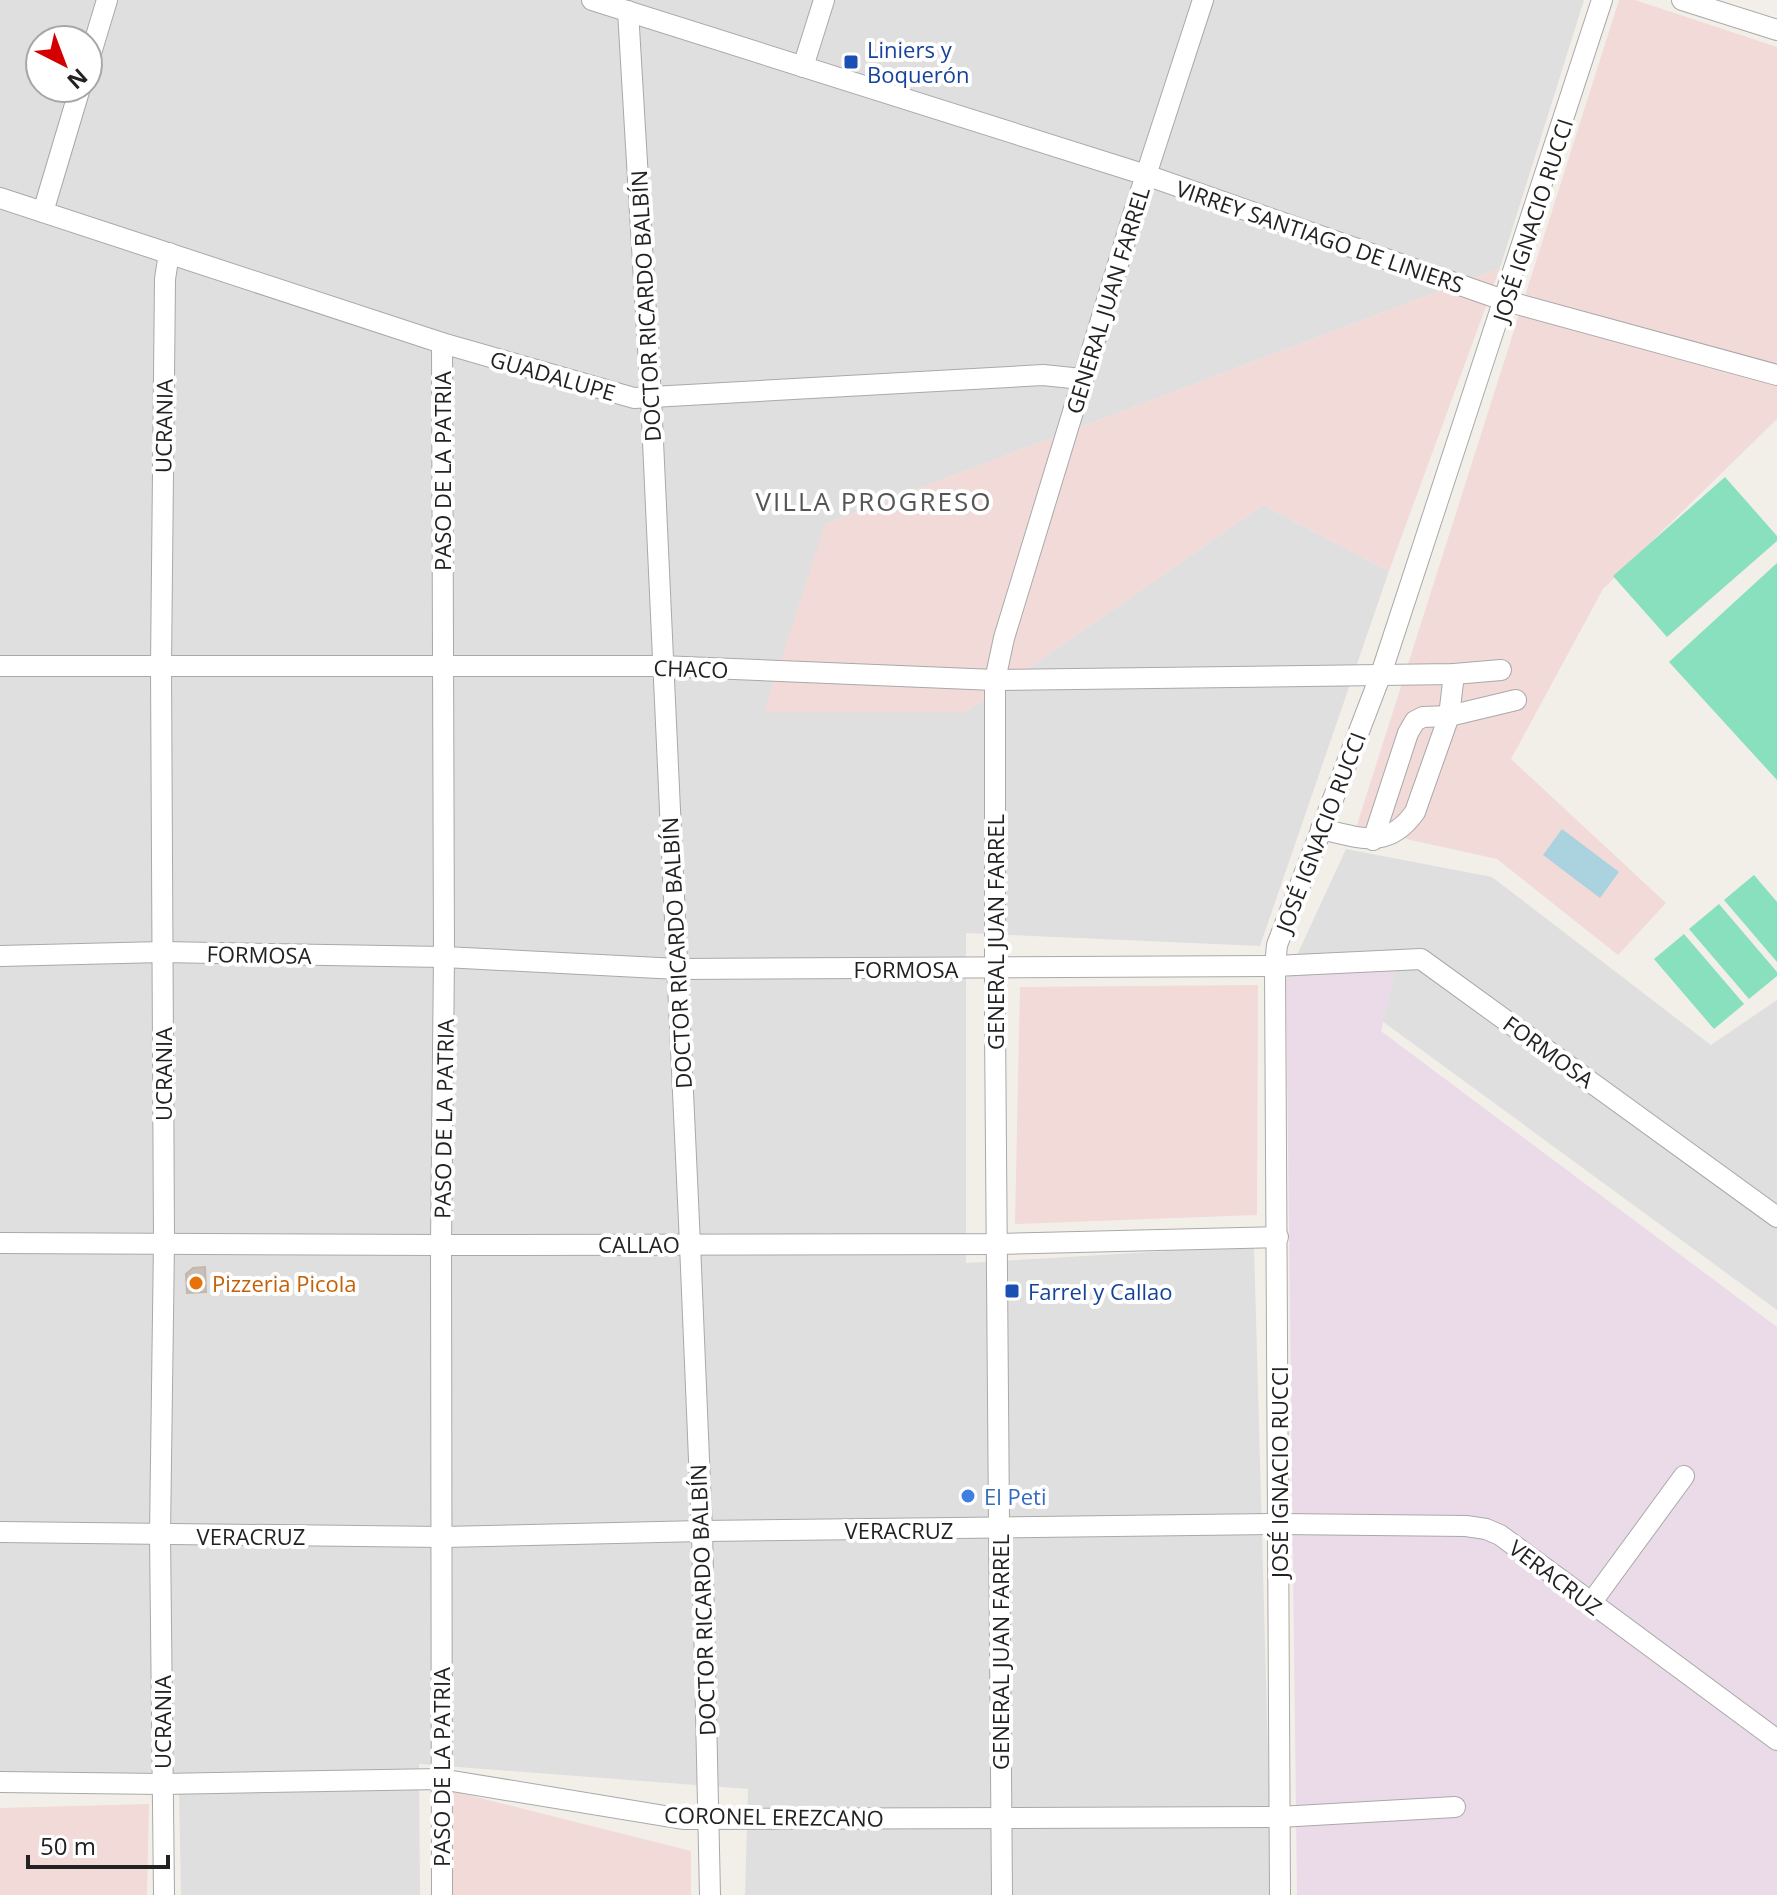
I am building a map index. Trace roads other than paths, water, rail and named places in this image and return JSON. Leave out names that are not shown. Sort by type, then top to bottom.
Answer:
[{"type":"street","points":[[100,24],[107,0]]},
{"type":"street","name":"VIRREY SANTIAGO DE LINIERS","points":[[592,0],[1146,175],[1506,301],[1777,375]]},
{"type":"street","points":[[803,67],[824,0]]},
{"type":"street","name":"GENERAL JUAN FARREL","points":[[1002,1895],[995,680],[1004,638],[1082,379],[1203,0]]},
{"type":"street","name":"JOSÉ IGNACIO RUCCI","points":[[1280,1895],[1277,945],[1381,674],[1506,301],[1602,0]]},
{"type":"street","points":[[1682,0],[1777,30]]},
{"type":"street","name":"DOCTOR RICARDO BALBÍN","points":[[628,11],[651,398],[690,1244],[702,1531],[710,1895]]},
{"type":"street","points":[[43,212],[75,104]]},
{"type":"street","name":"GUADALUPE","points":[[0,198],[442,343],[621,395],[651,398],[1043,375],[1082,379]]},
{"type":"street","name":"UCRANIA","points":[[164,1895],[160,1535],[164,1242],[161,666],[165,279],[169,253]]},
{"type":"street","name":"PASO DE LA PATRIA","points":[[442,343],[442,1895]]},
{"type":"street","name":"CHACO","points":[[0,666],[661,666],[995,680],[1454,674],[1501,670]]},
{"type":"street","points":[[1321,829],[1373,840],[1396,832],[1405,825],[1415,812],[1449,716],[1454,674]]},
{"type":"street","points":[[1373,840],[1408,733],[1415,721],[1516,700]]},
{"type":"street","name":"FORMOSA","points":[[0,956],[162,952],[444,957],[678,969],[1275,966],[1411,958],[1427,962],[1777,1217]]},
{"type":"street","name":"CALLAO","points":[[0,1243],[998,1244],[1278,1237]]},
{"type":"street","points":[[1591,1603],[1684,1476]]},
{"type":"street","name":"VERACRUZ","points":[[0,1532],[443,1537],[1280,1524],[1466,1526],[1500,1535],[1777,1740]]},
{"type":"street","name":"CORONEL EREZCANO","points":[[0,1782],[162,1784],[440,1779],[683,1819],[1279,1817],[1455,1807]]},
{"type":"water","points":[[1562,829],[1619,872],[1600,898],[1543,855]]},
{"type":"place","name":"Liniers y Boquerón","points":[[851,62]]},
{"type":"place","name":"Pizzeria Picola","points":[[196,1283]]},
{"type":"place","name":"Farrel y Callao","points":[[1012,1291]]},
{"type":"place","name":"El Peti","points":[[968,1496]]},
{"type":"district","name":"VILLA PROGRESO","points":[[874,501]]}]
